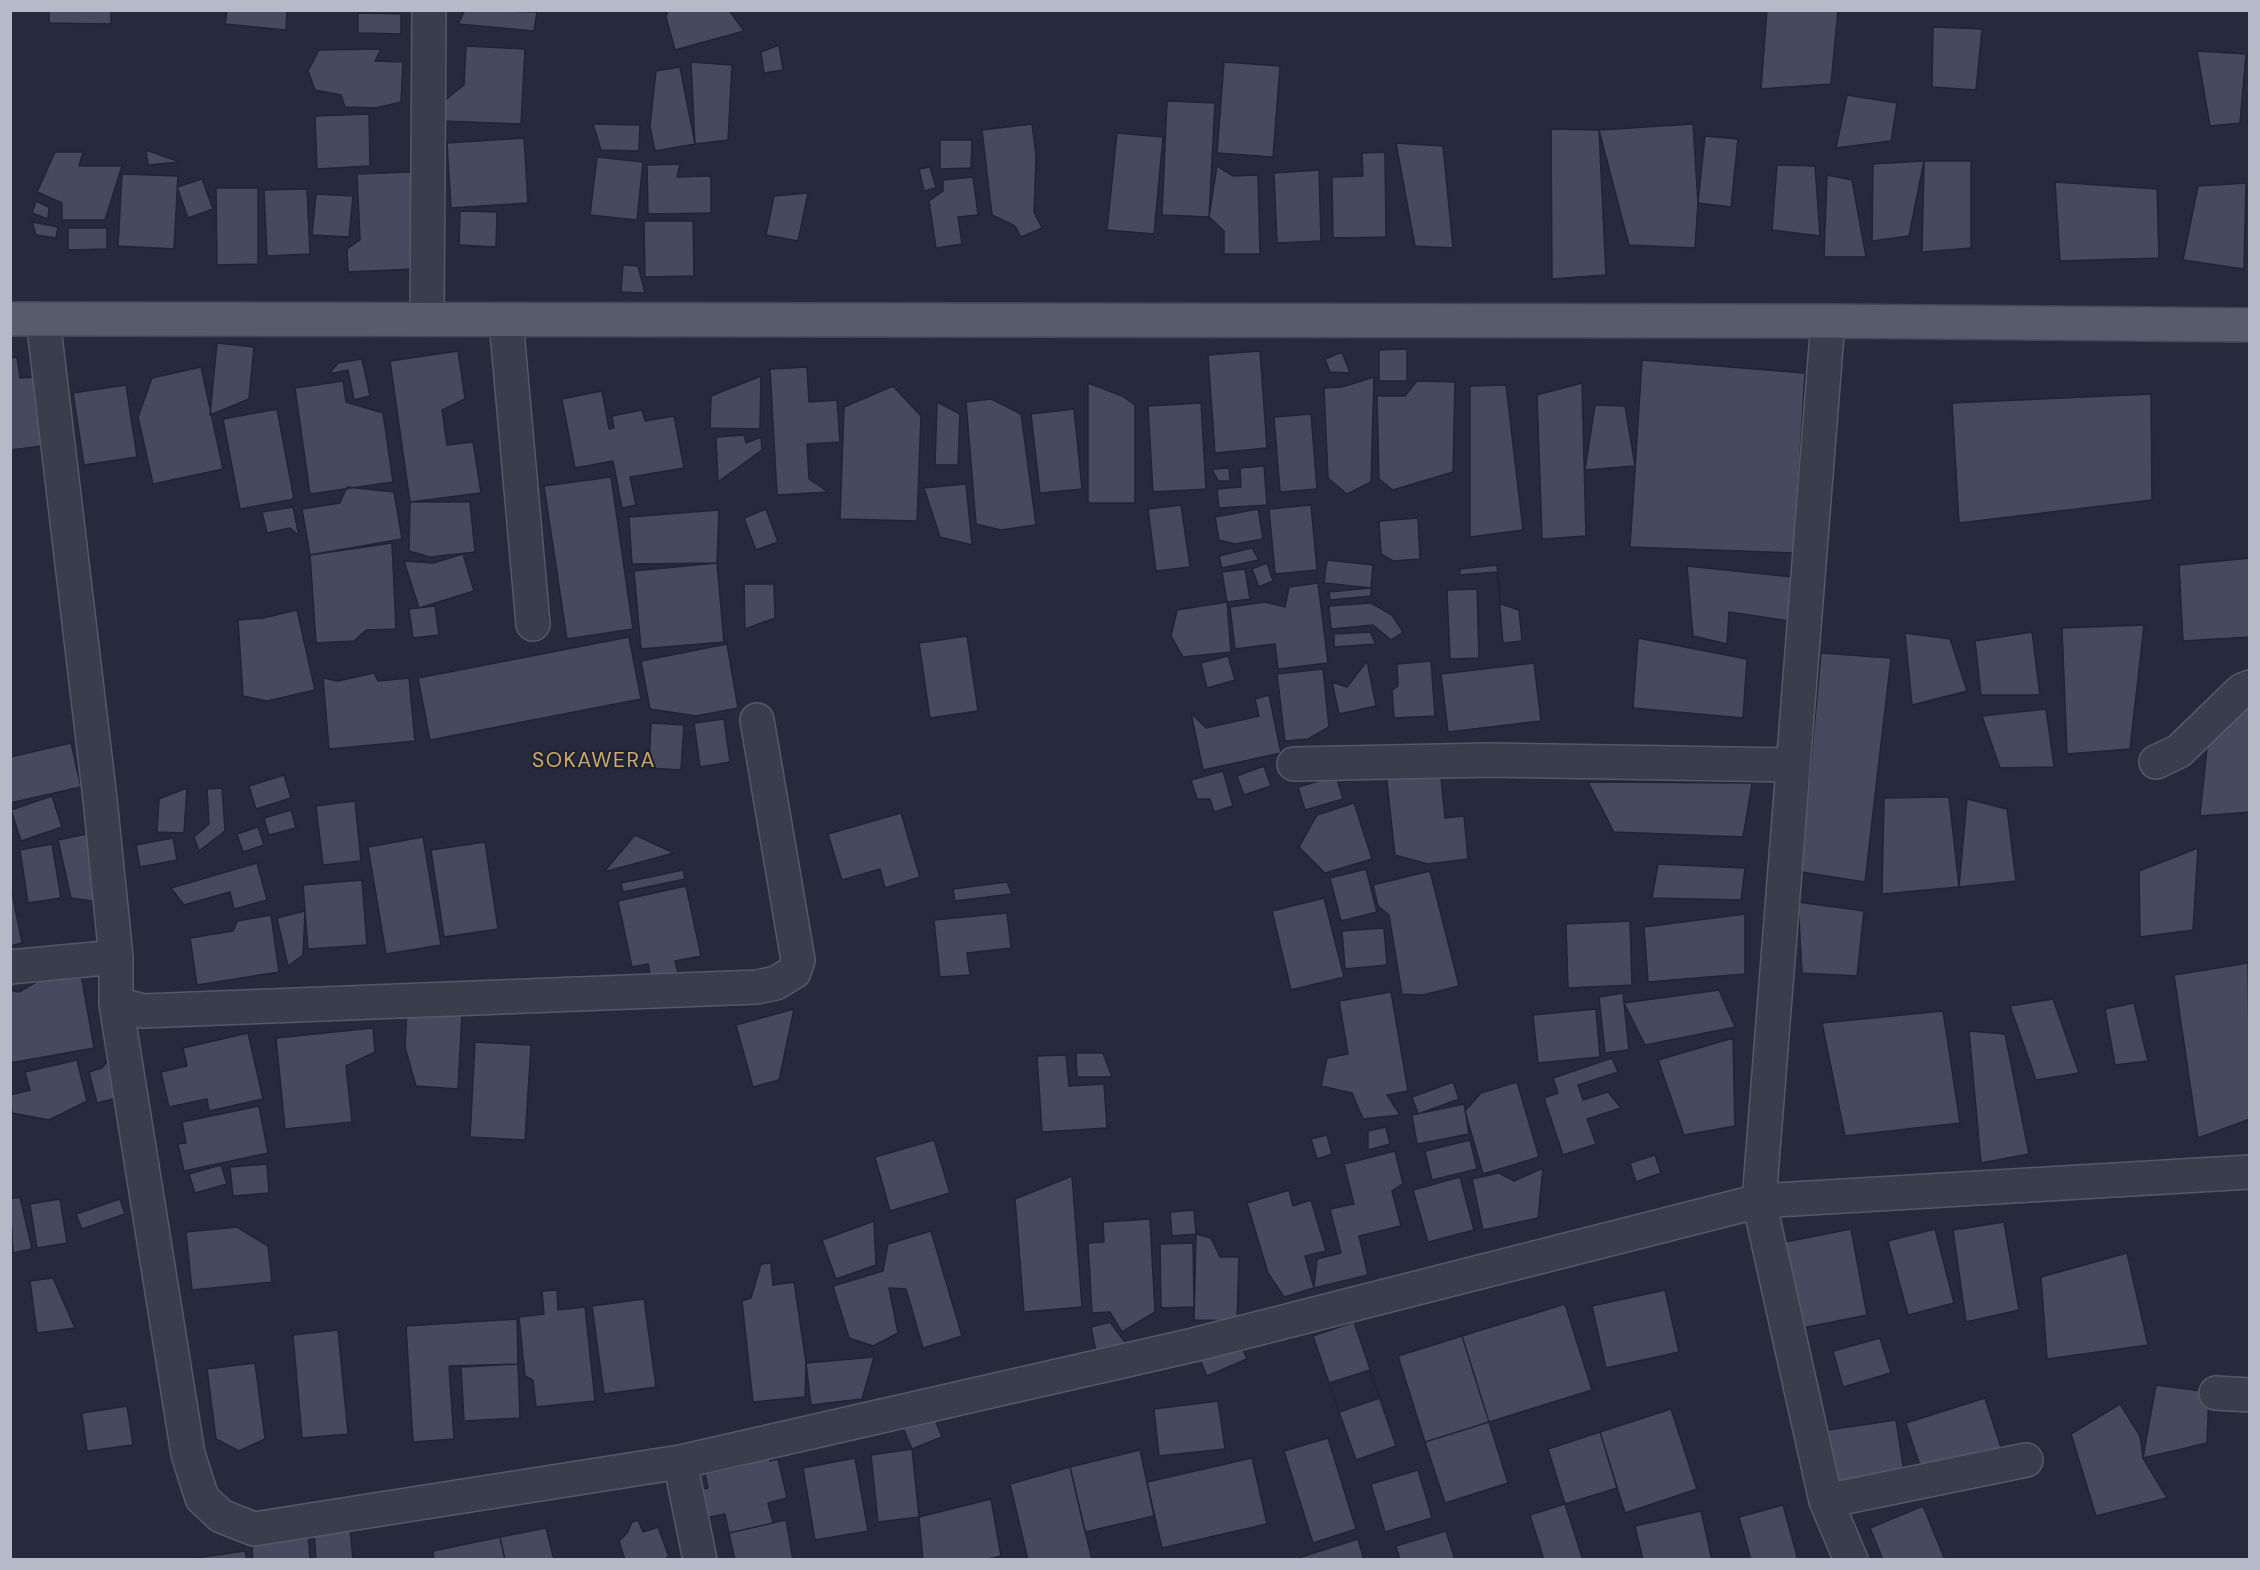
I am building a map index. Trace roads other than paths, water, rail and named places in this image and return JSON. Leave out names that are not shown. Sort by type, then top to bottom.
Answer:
[{"type":"main road","points":[[10,319],[1828,321],[2250,325]]},
{"type":"street","points":[[427,318],[429,10]]},
{"type":"street","points":[[43,319],[116,957],[116,1004],[188,1454],[202,1498],[221,1516],[254,1529],[680,1462],[1193,1345],[1759,1200],[2250,1172]]},
{"type":"street","points":[[506,320],[533,624]]},
{"type":"street","points":[[1828,321],[1759,1200],[1826,1501],[1851,1560]]},
{"type":"street","points":[[2156,762],[2180,750],[2242,690],[2250,687]]},
{"type":"street","points":[[116,1004],[143,1011],[757,987],[776,982],[794,972],[798,960],[757,720]]},
{"type":"street","points":[[1294,764],[1490,760],[1792,765]]},
{"type":"street","points":[[10,967],[116,957]]},
{"type":"street","points":[[2216,1393],[2250,1395]]},
{"type":"street","points":[[1826,1501],[2026,1460]]},
{"type":"street","points":[[680,1462],[700,1560]]},
{"type":"district","name":"SOKAWERA","points":[[594,761]]}]
